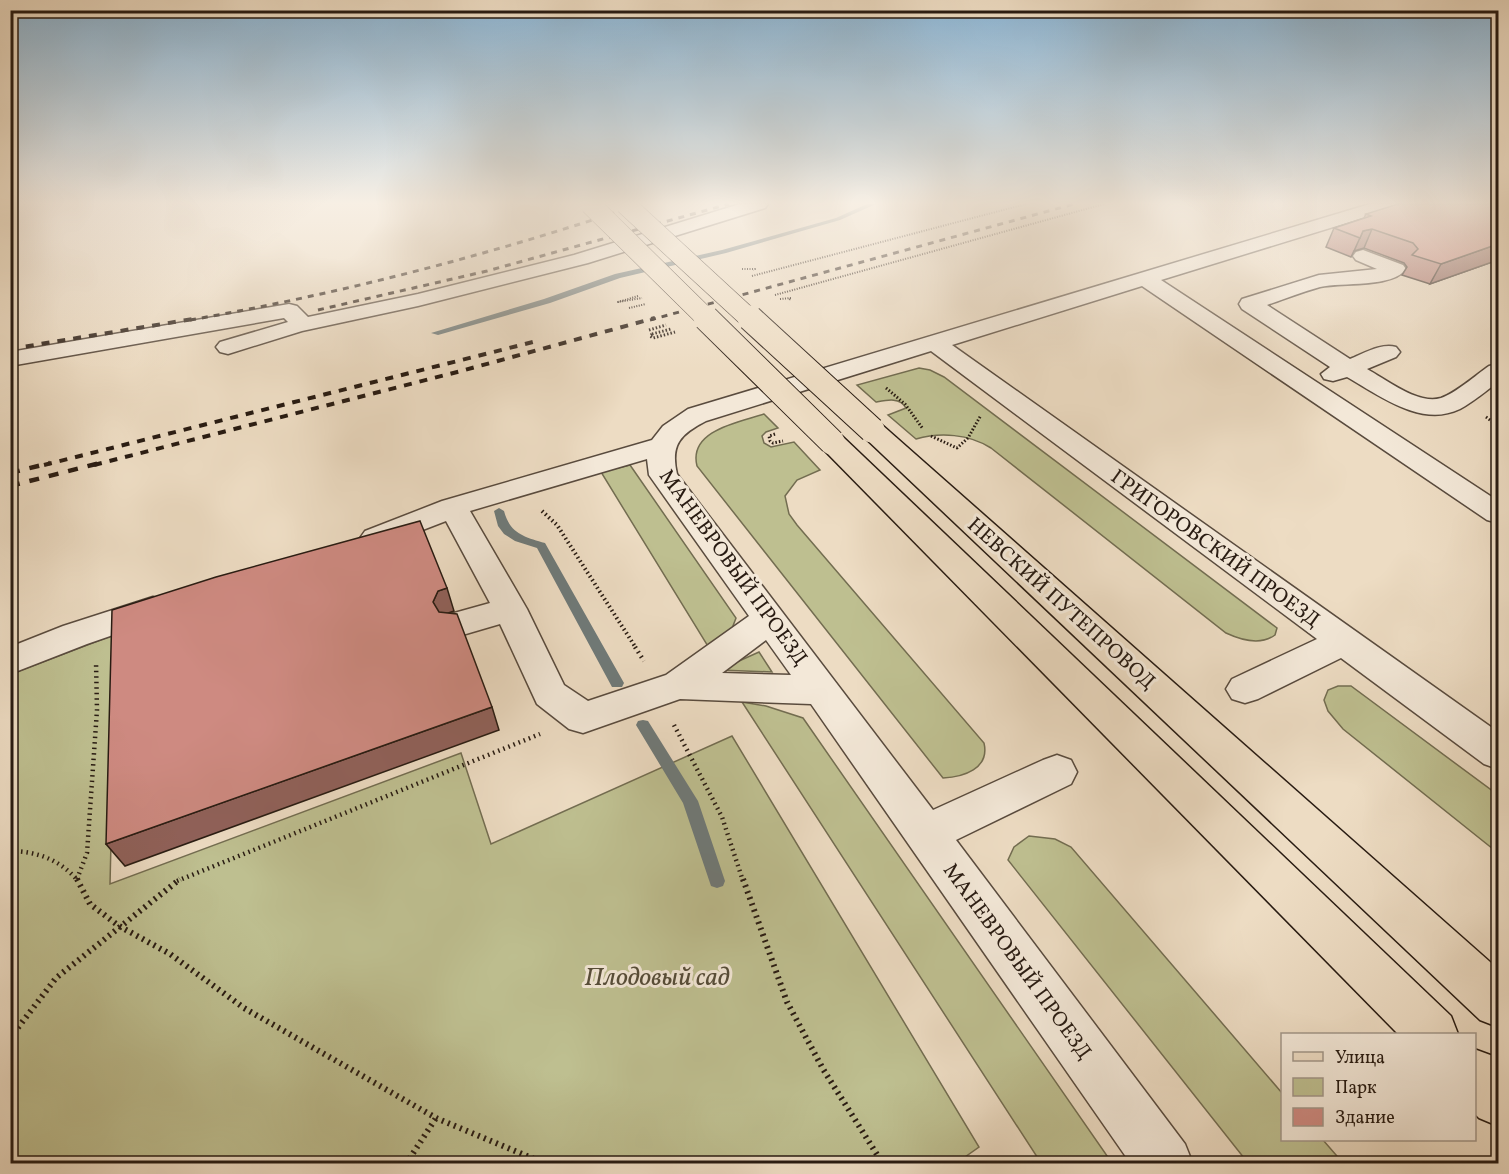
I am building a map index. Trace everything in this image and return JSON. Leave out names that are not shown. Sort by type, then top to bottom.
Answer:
[{"type":"main road","name":"НЕВСКИЙ ПУТЕПРОВОД","points":[[646,259],[1431,1033]]},
{"type":"main road","name":"НЕВСКИЙ ПУТЕПРОВОД","points":[[685,259],[1498,1002]]},
{"type":"main road","points":[[1476,1077],[1498,1099]]},
{"type":"street","points":[[228,347],[303,325],[418,300],[582,259]]},
{"type":"street","name":"МАНЕВРОВЫЙ ПРОЕЗД","points":[[1165,1164],[822,690],[663,475],[659,462],[663,445],[669,434],[680,424],[697,415],[806,395],[934,343],[1210,259]]},
{"type":"street","points":[[1370,259],[1396,269],[1376,276],[1319,281],[1250,304],[1348,368],[1411,403],[1430,407],[1450,404],[1498,371]]},
{"type":"street","points":[[1144,279],[1498,514]]},
{"type":"street","points":[[10,358],[289,311],[303,325]]},
{"type":"street","name":"ГРИГОРОВСКИЙ ПРОЕЗД","points":[[934,343],[1498,753]]},
{"type":"street","points":[[1302,383],[1389,352]]},
{"type":"street","points":[[351,547],[453,507],[663,445]]},
{"type":"street","points":[[453,507],[510,609],[550,694],[583,718],[668,688],[770,619]]},
{"type":"street","points":[[10,661],[75,635],[185,600]]},
{"type":"street","points":[[459,624],[510,609]]},
{"type":"street","points":[[1245,689],[1344,641]]},
{"type":"street","points":[[668,688],[822,690]]},
{"type":"street","points":[[926,834],[1057,772]]},
{"type":"path","points":[[742,279],[819,259]]},
{"type":"path","points":[[774,295],[905,259]]},
{"type":"path","points":[[748,268],[755,269],[753,270]]},
{"type":"path","points":[[640,295],[618,302],[644,298]]},
{"type":"path","points":[[785,297],[791,298],[789,300]]},
{"type":"path","points":[[629,308],[650,303]]},
{"type":"path","points":[[649,330],[668,324]]},
{"type":"path","points":[[674,330],[650,337],[652,334],[674,330]]},
{"type":"path","points":[[881,384],[905,404],[929,435],[957,448],[968,438],[983,412]]},
{"type":"path","points":[[488,496],[525,504],[542,511],[557,525],[639,650],[668,688],[722,817],[765,946],[787,1002],[823,1069],[883,1164]]},
{"type":"path","points":[[75,635],[96,648],[97,710],[87,853],[77,879]]},
{"type":"path","points":[[10,1038],[56,978],[178,880],[583,718]]},
{"type":"path","points":[[10,851],[26,851],[61,863],[77,879],[90,904],[119,926],[170,954],[243,1008],[436,1118],[546,1164]]},
{"type":"path","points":[[406,1164],[436,1118]]},
{"type":"green space","points":[[919,368],[930,370],[944,377],[1277,628],[1275,635],[1257,641],[1244,640],[1226,633],[991,448],[964,437],[935,435],[916,439],[888,415],[906,408],[900,402],[893,400],[876,402],[857,385]]},
{"type":"green space","points":[[764,414],[778,428],[762,436],[764,443],[771,447],[794,442],[820,470],[797,480],[785,496],[789,514],[984,743],[983,759],[973,770],[959,776],[943,778],[697,466],[696,454],[700,444],[708,436],[730,424]]},
{"type":"green space","points":[[630,465],[736,618],[731,631],[709,648],[601,472]]},
{"type":"green space","name":"Плодовый сад","points":[[116,634],[110,884],[461,753],[491,844],[732,736],[979,1147],[955,1164],[11,1164],[11,674]]},
{"type":"green space","points":[[759,652],[772,672],[719,670]]},
{"type":"green space","points":[[1338,686],[1351,686],[1498,795],[1498,853],[1343,729],[1328,711],[1324,700],[1328,690]]},
{"type":"green space","points":[[742,702],[766,706],[803,718],[1112,1163],[1041,1163]]},
{"type":"green space","points":[[1029,836],[1055,839],[1071,847],[1281,1092],[1281,1141],[1324,1141],[1343,1163],[1248,1163],[1008,860],[1014,847]]},
{"type":"building","points":[[1424,259],[1456,259],[1441,264]]},
{"type":"building","points":[[420,521],[447,588],[438,591],[433,602],[439,612],[457,614],[492,707],[106,844],[112,610],[216,577]]},
{"type":"waterway","points":[[435,333],[547,301],[618,276],[694,259]]},
{"type":"waterway","points":[[499,511],[508,531],[519,538],[541,546],[617,683]]},
{"type":"waterway","points":[[643,725],[690,801],[717,881]]},
{"type":"railway","points":[[190,320],[305,298],[464,259]]},
{"type":"railway","points":[[318,310],[531,259]]},
{"type":"railway","points":[[650,320],[874,259]]},
{"type":"railway","points":[[10,349],[199,318]]},
{"type":"railway","points":[[94,465],[461,371],[655,318]]},
{"type":"railway","points":[[44,465],[537,341]]},
{"type":"railway","points":[[10,473],[50,463]]},
{"type":"railway","points":[[10,486],[100,463]]}]
